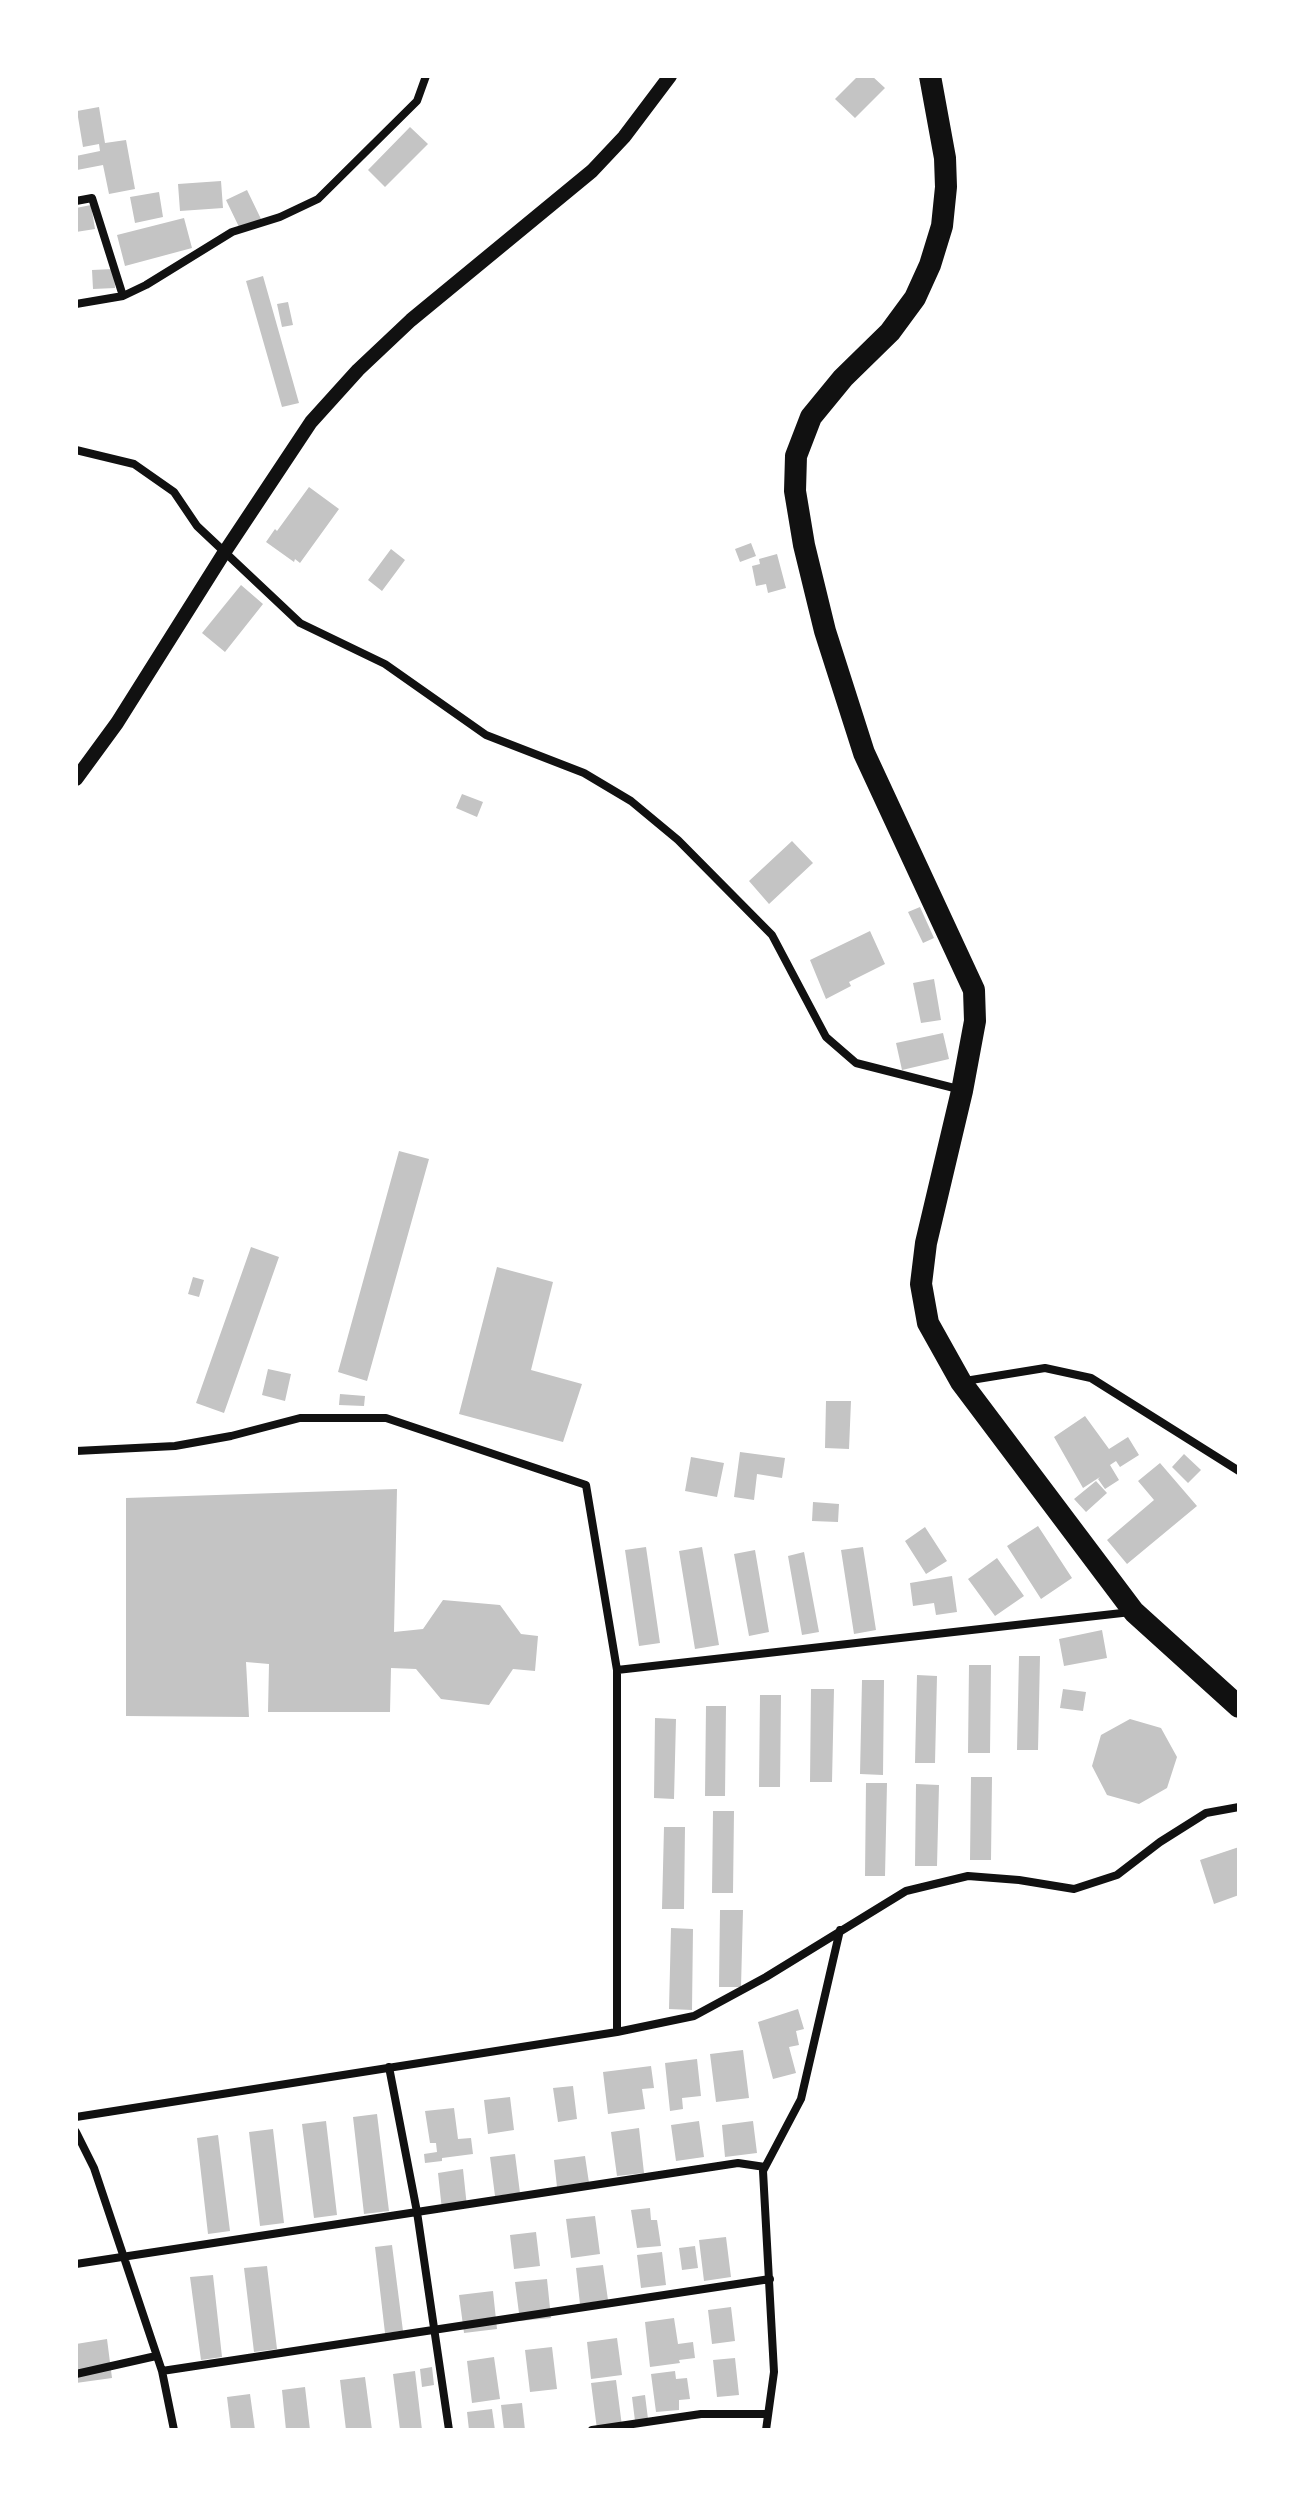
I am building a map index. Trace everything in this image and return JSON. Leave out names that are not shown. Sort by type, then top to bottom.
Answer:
[{"type":"highway","points":[[930,76],[945,158],[946,187],[942,226],[930,265],[915,298],[890,332],[843,378],[811,417],[796,456],[795,491],[804,545],[825,631],[864,753],[974,990],[975,1021],[962,1091],[926,1243],[921,1284],[928,1323],[961,1382],[1134,1612],[1239,1707]]},
{"type":"street","points":[[76,304],[123,296],[232,232],[280,217],[318,199],[417,101],[426,76]]},
{"type":"street","points":[[76,779],[117,723],[311,422],[358,370],[411,320],[592,171],[624,137],[670,76]]},
{"type":"street","points":[[76,201],[92,198],[123,296]]},
{"type":"street","points":[[76,450],[134,464],[174,492],[197,526],[300,623],[385,664],[486,735],[584,773],[631,801],[678,840],[772,935],[826,1037],[856,1063],[962,1091]]},
{"type":"street","points":[[961,1382],[1045,1368],[1091,1378],[1239,1471]]},
{"type":"street","points":[[76,1451],[175,1446],[231,1436],[300,1418],[386,1418],[586,1485],[617,1670],[617,2032]]},
{"type":"street","points":[[617,1670],[1134,1612]]},
{"type":"street","points":[[76,2117],[617,2032],[694,2016],[766,1977],[906,1891],[968,1876],[1074,1889],[1117,1875],[1160,1842],[1206,1813],[1239,1807]]},
{"type":"street","points":[[766,2430],[774,2372],[765,2167],[801,2099],[840,1930]]},
{"type":"street","points":[[389,2067],[417,2212],[449,2430]]},
{"type":"street","points":[[76,2132],[94,2168],[162,2371],[174,2430]]},
{"type":"street","points":[[76,2264],[738,2163],[765,2167]]},
{"type":"street","points":[[162,2371],[770,2279]]},
{"type":"street","points":[[76,2374],[156,2356]]},
{"type":"street","points":[[592,2430],[701,2414],[768,2414]]},
{"type":"building","points":[[858,76],[872,76],[885,88],[855,118],[835,99]]},
{"type":"building","points":[[99,107],[105,143],[126,140],[135,189],[109,194],[103,165],[77,170],[76,156],[100,151],[99,144],[83,147],[77,111]]},
{"type":"building","points":[[410,127],[428,144],[385,187],[368,170]]},
{"type":"building","points":[[221,181],[223,208],[180,211],[178,184]]},
{"type":"building","points":[[247,190],[261,219],[240,229],[226,200]]},
{"type":"building","points":[[159,192],[163,217],[135,223],[130,197]]},
{"type":"building","points":[[91,205],[95,229],[76,232],[76,208]]},
{"type":"building","points":[[184,218],[192,248],[125,266],[117,235]]},
{"type":"building","points":[[114,269],[115,288],[93,289],[92,270]]},
{"type":"building","points":[[263,276],[299,403],[282,407],[246,281]]},
{"type":"building","points":[[288,302],[293,325],[282,327],[277,304]]},
{"type":"building","points":[[309,487],[339,509],[300,563],[266,542]]},
{"type":"building","points":[[751,543],[756,556],[740,562],[735,549]]},
{"type":"building","points":[[391,549],[405,560],[382,591],[368,580]]},
{"type":"building","points":[[777,554],[786,588],[768,593],[766,584],[756,586],[752,566],[760,564],[759,559]]},
{"type":"building","points":[[241,585],[263,604],[225,652],[202,633]]},
{"type":"building","points":[[462,794],[483,802],[477,817],[456,808]]},
{"type":"building","points":[[792,841],[813,863],[769,904],[749,881]]},
{"type":"building","points":[[920,907],[934,938],[923,943],[908,912]]},
{"type":"building","points":[[870,931],[885,964],[849,982],[851,986],[826,999],[810,960]]},
{"type":"building","points":[[934,979],[941,1020],[921,1023],[913,983]]},
{"type":"building","points":[[943,1033],[949,1059],[902,1070],[896,1043]]},
{"type":"building","points":[[399,1151],[429,1159],[367,1381],[338,1372]]},
{"type":"building","points":[[251,1247],[279,1257],[224,1413],[196,1403]]},
{"type":"building","points":[[497,1267],[553,1282],[531,1370],[582,1384],[563,1442],[459,1414]]},
{"type":"building","points":[[193,1277],[204,1280],[199,1297],[188,1294]]},
{"type":"building","points":[[268,1369],[291,1374],[285,1401],[262,1395]]},
{"type":"building","points":[[340,1394],[365,1396],[364,1406],[339,1405]]},
{"type":"building","points":[[826,1401],[851,1401],[849,1449],[825,1448]]},
{"type":"building","points":[[1085,1416],[1109,1449],[1128,1437],[1139,1455],[1120,1467],[1116,1461],[1110,1465],[1119,1480],[1105,1489],[1098,1479],[1100,1477],[1083,1488],[1054,1437]]},
{"type":"building","points":[[740,1452],[785,1458],[782,1478],[757,1474],[754,1500],[734,1497]]},
{"type":"building","points":[[1184,1454],[1201,1470],[1188,1483],[1172,1467]]},
{"type":"building","points":[[691,1457],[724,1463],[717,1497],[685,1491]]},
{"type":"building","points":[[1160,1463],[1197,1506],[1127,1564],[1107,1540],[1154,1500],[1138,1481]]},
{"type":"building","points":[[1096,1481],[1107,1493],[1086,1512],[1074,1499]]},
{"type":"building","points":[[397,1489],[394,1632],[423,1629],[443,1600],[500,1605],[521,1634],[538,1636],[535,1671],[513,1669],[489,1705],[441,1699],[416,1669],[391,1668],[390,1712],[268,1712],[269,1664],[246,1662],[249,1717],[126,1716],[126,1498]]},
{"type":"building","points":[[813,1502],[839,1504],[838,1522],[812,1521]]},
{"type":"building","points":[[1038,1526],[1072,1578],[1041,1599],[1007,1546]]},
{"type":"building","points":[[925,1527],[947,1561],[926,1574],[905,1541]]},
{"type":"building","points":[[646,1547],[660,1643],[639,1646],[625,1550]]},
{"type":"building","points":[[702,1547],[719,1645],[695,1649],[679,1551]]},
{"type":"building","points":[[863,1547],[876,1630],[854,1634],[841,1550]]},
{"type":"building","points":[[755,1550],[769,1632],[749,1636],[734,1554]]},
{"type":"building","points":[[804,1552],[819,1632],[802,1635],[788,1556]]},
{"type":"building","points":[[997,1558],[1024,1596],[995,1616],[968,1579]]},
{"type":"building","points":[[952,1576],[957,1612],[936,1615],[934,1603],[913,1606],[910,1583]]},
{"type":"building","points":[[1102,1630],[1107,1658],[1064,1666],[1059,1639]]},
{"type":"building","points":[[1019,1656],[1040,1656],[1038,1750],[1017,1750]]},
{"type":"building","points":[[969,1665],[991,1665],[990,1753],[968,1753]]},
{"type":"building","points":[[917,1675],[937,1676],[935,1763],[915,1763]]},
{"type":"building","points":[[862,1680],[884,1680],[883,1775],[860,1774]]},
{"type":"building","points":[[811,1689],[834,1689],[832,1782],[810,1782]]},
{"type":"building","points":[[1063,1689],[1086,1692],[1083,1711],[1060,1708]]},
{"type":"building","points":[[760,1695],[781,1695],[780,1787],[759,1787]]},
{"type":"building","points":[[706,1706],[726,1706],[725,1796],[705,1796]]},
{"type":"building","points":[[655,1718],[676,1719],[674,1799],[654,1798]]},
{"type":"building","points":[[1130,1719],[1161,1728],[1177,1757],[1167,1788],[1139,1804],[1107,1795],[1092,1766],[1101,1735]]},
{"type":"building","points":[[971,1777],[992,1777],[991,1860],[970,1860]]},
{"type":"building","points":[[866,1783],[887,1783],[885,1876],[865,1876]]},
{"type":"building","points":[[916,1784],[939,1785],[937,1866],[915,1866]]},
{"type":"building","points":[[713,1811],[734,1811],[733,1893],[712,1893]]},
{"type":"building","points":[[664,1827],[685,1827],[684,1909],[662,1909]]},
{"type":"building","points":[[1239,1847],[1239,1895],[1214,1904],[1200,1860]]},
{"type":"building","points":[[720,1910],[743,1910],[741,1987],[719,1987]]},
{"type":"building","points":[[671,1928],[693,1929],[692,2010],[669,2009]]},
{"type":"building","points":[[798,2009],[804,2029],[796,2031],[799,2045],[789,2047],[796,2073],[773,2079],[758,2022]]},
{"type":"building","points":[[743,2050],[749,2098],[716,2102],[710,2054]]},
{"type":"building","points":[[697,2059],[701,2096],[682,2098],[683,2109],[670,2111],[665,2063]]},
{"type":"building","points":[[651,2066],[654,2088],[642,2089],[645,2109],[608,2114],[603,2072]]},
{"type":"building","points":[[573,2086],[577,2119],[558,2122],[553,2088]]},
{"type":"building","points":[[510,2097],[514,2130],[488,2134],[484,2100]]},
{"type":"building","points":[[454,2108],[458,2139],[471,2138],[473,2154],[425,2163],[424,2154],[437,2152],[436,2143],[430,2143],[425,2111]]},
{"type":"building","points":[[377,2114],[389,2211],[364,2214],[353,2117]]},
{"type":"building","points":[[326,2121],[337,2215],[314,2218],[302,2124]]},
{"type":"building","points":[[699,2121],[704,2157],[676,2161],[671,2125]]},
{"type":"building","points":[[753,2121],[757,2153],[725,2157],[722,2125]]},
{"type":"building","points":[[639,2128],[644,2173],[617,2176],[611,2132]]},
{"type":"building","points":[[273,2129],[284,2223],[260,2226],[249,2132]]},
{"type":"building","points":[[218,2135],[230,2231],[208,2234],[197,2138]]},
{"type":"building","points":[[515,2154],[520,2193],[495,2196],[490,2157]]},
{"type":"building","points":[[585,2156],[589,2183],[557,2187],[554,2160]]},
{"type":"building","points":[[463,2169],[467,2207],[442,2210],[438,2173]]},
{"type":"building","points":[[650,2208],[651,2220],[657,2220],[661,2246],[637,2248],[631,2210]]},
{"type":"building","points":[[595,2216],[600,2254],[571,2258],[566,2219]]},
{"type":"building","points":[[536,2232],[540,2266],[514,2269],[510,2235]]},
{"type":"building","points":[[726,2237],[731,2277],[704,2281],[699,2240]]},
{"type":"building","points":[[392,2245],[403,2331],[385,2333],[375,2247]]},
{"type":"building","points":[[695,2246],[698,2268],[682,2270],[679,2248]]},
{"type":"building","points":[[662,2252],[666,2285],[641,2288],[637,2255]]},
{"type":"building","points":[[603,2265],[608,2300],[580,2304],[576,2268]]},
{"type":"building","points":[[267,2266],[277,2349],[254,2352],[244,2268]]},
{"type":"building","points":[[213,2275],[222,2357],[201,2360],[190,2277]]},
{"type":"building","points":[[547,2279],[551,2318],[520,2321],[515,2282]]},
{"type":"building","points":[[493,2291],[497,2329],[464,2333],[459,2295]]},
{"type":"building","points":[[731,2307],[735,2341],[712,2344],[708,2310]]},
{"type":"building","points":[[674,2318],[678,2344],[693,2342],[695,2358],[650,2367],[645,2322]]},
{"type":"building","points":[[617,2338],[622,2375],[591,2379],[587,2342]]},
{"type":"building","points":[[107,2339],[112,2378],[76,2383],[76,2344]]},
{"type":"building","points":[[552,2347],[557,2389],[530,2392],[525,2350]]},
{"type":"building","points":[[494,2357],[500,2399],[472,2403],[467,2361]]},
{"type":"building","points":[[735,2358],[739,2395],[717,2397],[713,2360]]},
{"type":"building","points":[[432,2367],[434,2385],[422,2387],[420,2369]]},
{"type":"building","points":[[415,2371],[422,2430],[400,2430],[393,2374]]},
{"type":"building","points":[[675,2371],[676,2379],[687,2378],[690,2399],[679,2400],[679,2410],[656,2412],[651,2374]]},
{"type":"building","points":[[365,2377],[372,2430],[346,2430],[340,2380]]},
{"type":"building","points":[[616,2380],[622,2426],[597,2429],[591,2383]]},
{"type":"building","points":[[305,2387],[310,2430],[286,2430],[282,2390]]},
{"type":"building","points":[[250,2394],[255,2430],[231,2430],[227,2397]]},
{"type":"building","points":[[645,2395],[648,2419],[635,2421],[632,2397]]},
{"type":"building","points":[[522,2403],[525,2430],[504,2430],[501,2405]]},
{"type":"building","points":[[492,2409],[495,2430],[469,2430],[467,2412]]}]
